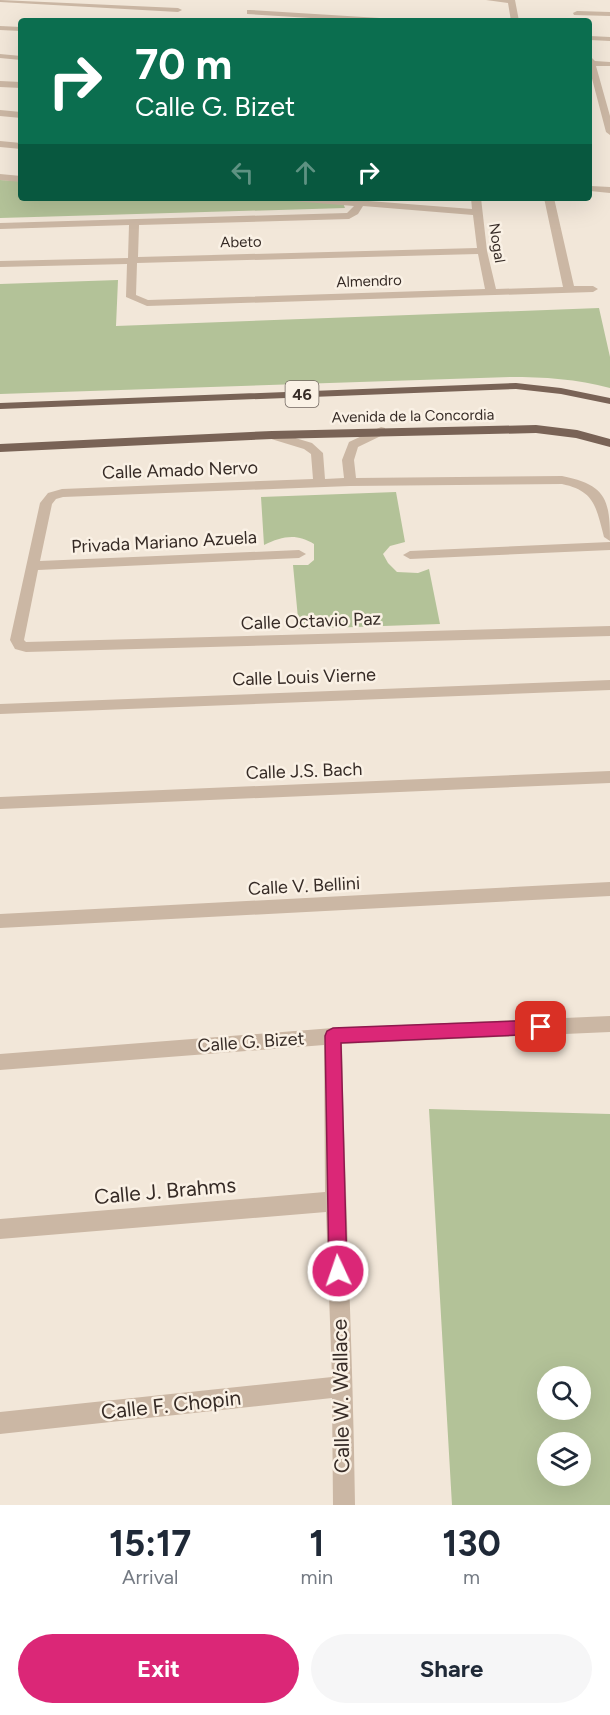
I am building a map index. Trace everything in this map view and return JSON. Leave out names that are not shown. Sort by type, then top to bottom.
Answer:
[{"type":"main road","name":"Avenida de la Concordia","points":[[0,406],[516,386],[561,391],[610,401]]},
{"type":"main road","name":"Avenida de la Concordia","points":[[0,447],[381,431],[536,429],[577,434],[610,443]]},
{"type":"street","points":[[0,0],[112,3],[178,10]]},
{"type":"street","points":[[174,18],[183,0]]},
{"type":"street","points":[[247,18],[255,0]]},
{"type":"street","points":[[490,0],[511,1],[514,18]]},
{"type":"street","points":[[250,12],[347,18]]},
{"type":"street","points":[[577,14],[610,14]]},
{"type":"street","points":[[0,28],[18,29]]},
{"type":"street","points":[[592,38],[610,39]]},
{"type":"street","points":[[0,56],[18,58]]},
{"type":"street","points":[[592,61],[610,64]]},
{"type":"street","points":[[592,68],[610,132]]},
{"type":"street","points":[[0,84],[18,85]]},
{"type":"street","points":[[599,91],[610,92]]},
{"type":"street","points":[[0,113],[18,115]]},
{"type":"street","points":[[0,144],[18,146]]},
{"type":"street","points":[[0,177],[18,179]]},
{"type":"street","points":[[592,189],[610,190]]},
{"type":"street","points":[[333,201],[478,212]]},
{"type":"street","name":"Nogal","points":[[476,201],[482,251],[491,292]]},
{"type":"street","points":[[550,201],[569,289]]},
{"type":"street","points":[[0,226],[349,216],[355,212],[360,203]]},
{"type":"street","points":[[132,260],[134,222]]},
{"type":"street","name":"Abeto","points":[[0,264],[482,251]]},
{"type":"street","name":"Almendro","points":[[132,260],[131,297],[147,303],[593,289]]},
{"type":"street","points":[[350,482],[348,460],[353,445],[381,431]]},
{"type":"street","name":"Calle Amado Nervo","points":[[272,435],[308,446],[317,453],[320,483]]},
{"type":"street","name":"Calle Amado Nervo","points":[[31,566],[46,503],[52,496],[62,493],[350,482],[562,480],[584,485],[595,492],[601,501],[610,537]]},
{"type":"street","points":[[410,555],[610,546]]},
{"type":"street","name":"Privada Mariano Azuela","points":[[31,566],[299,554]]},
{"type":"street","name":"Calle Octavio Paz","points":[[31,566],[17,640],[20,645],[26,647],[610,631]]},
{"type":"street","name":"Calle Louis Vierne","points":[[0,709],[610,685]]},
{"type":"street","name":"Calle J.S. Bach","points":[[0,803],[610,777]]},
{"type":"street","name":"Calle V. Bellini","points":[[0,921],[610,890]]},
{"type":"street","name":"Calle G. Bizet","points":[[0,1062],[333,1036],[610,1024]]},
{"type":"street","name":"Calle W. Wallace","points":[[333,1036],[335,1201],[343,1386],[344,1505]]},
{"type":"street","name":"Calle J. Brahms","points":[[0,1229],[335,1201]]},
{"type":"street","name":"Calle F. Chopin","points":[[0,1424],[343,1386]]},
{"type":"green space","points":[[0,180],[18,181],[18,201],[313,201],[343,203],[345,208],[0,218]]},
{"type":"green space","points":[[118,280],[116,326],[599,308],[610,357],[610,388],[560,379],[510,377],[0,394],[0,284]]},
{"type":"green space","points":[[396,492],[405,542],[390,546],[383,554],[397,572],[418,573],[429,569],[440,624],[299,629],[293,565],[308,565],[314,560],[314,544],[302,538],[289,537],[264,545],[261,497]]},
{"type":"green space","points":[[429,1109],[610,1114],[610,1505],[452,1505]]},
{"type":"route","points":[[338,1271],[333,1036],[541,1027]]}]
